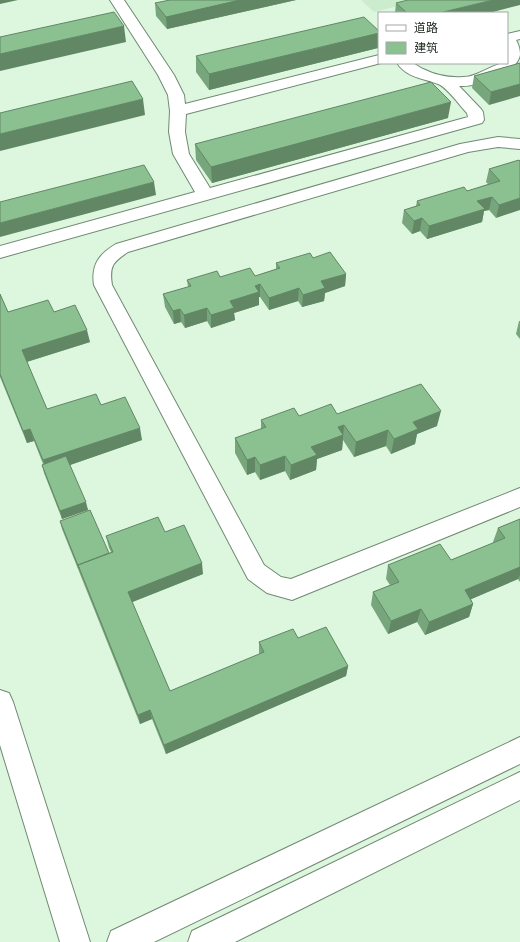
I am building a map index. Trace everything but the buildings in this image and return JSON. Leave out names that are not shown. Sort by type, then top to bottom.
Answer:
[{"type":"street","points":[[118,0],[166,75],[176,95],[178,111],[177,132],[181,154],[205,195]]},
{"type":"street","points":[[508,63],[511,60],[513,53],[508,38],[520,35]]},
{"type":"street","points":[[178,111],[378,58]]},
{"type":"street","points":[[405,64],[422,74],[444,81],[462,82],[487,76],[503,68],[507,64]]},
{"type":"street","points":[[0,252],[476,120],[475,112],[444,81]]},
{"type":"street","points":[[520,144],[498,142],[466,147],[122,248],[110,255],[104,264],[101,274],[103,285],[256,572],[274,586],[292,590],[520,497]]},
{"type":"street","points":[[0,702],[75,942]]},
{"type":"street","points":[[122,942],[520,750]]},
{"type":"street","points":[[204,942],[520,786]]},
{"type":"shaded area","points":[[361,0],[421,0],[374,12]]}]
